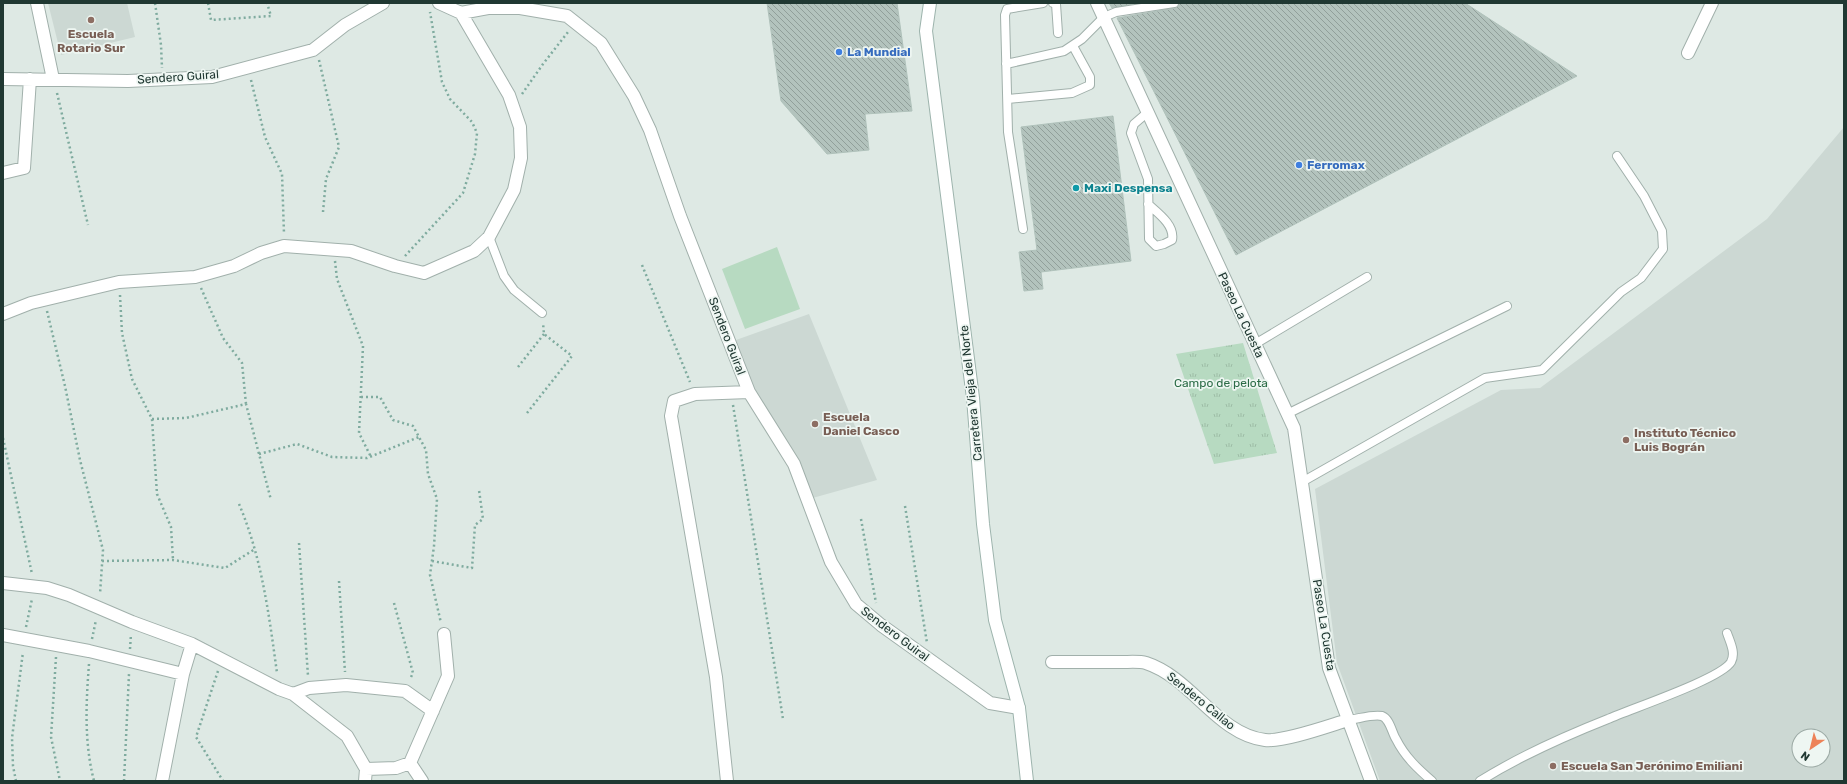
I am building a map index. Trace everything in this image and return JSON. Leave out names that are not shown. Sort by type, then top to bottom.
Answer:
[{"type":"street","points":[[37,3],[53,79]]},
{"type":"street","name":"Sendero Guiral","points":[[3,79],[128,81],[212,76],[248,68],[313,50],[345,25],[383,3]]},
{"type":"street","name":"Carretera Vieja del Norte","points":[[930,3],[926,31],[973,398],[982,524],[995,620],[1019,708],[1027,781]]},
{"type":"street","name":"Paseo La Cuesta","points":[[1097,3],[1294,428],[1329,668],[1371,781]]},
{"type":"street","points":[[1688,53],[1712,3]]},
{"type":"street","points":[[3,314],[44,299],[119,282],[194,277],[234,266],[261,253],[284,246],[350,251],[395,266],[424,273],[474,251],[489,236],[514,190],[521,158],[520,127],[509,95],[460,13],[435,7]]},
{"type":"street","name":"Sendero Guiral","points":[[460,13],[488,8],[520,8],[567,16],[601,43],[637,101],[650,130],[682,222],[749,392],[794,464],[831,562],[856,604],[881,625],[990,703],[1019,708]]},
{"type":"street","points":[[3,173],[24,168],[30,79]]},
{"type":"street","points":[[727,781],[716,677],[671,416],[674,401],[695,394],[749,392]]},
{"type":"street","points":[[3,583],[47,588],[192,644],[222,658],[279,689],[293,694],[347,736],[366,769],[365,781]]},
{"type":"street","points":[[366,769],[396,768],[410,763],[448,676],[444,634]]},
{"type":"street","points":[[3,635],[89,651],[183,674]]},
{"type":"street","points":[[162,781],[183,674],[192,644]]},
{"type":"street","name":"Sendero Callao","points":[[1052,662],[1145,663],[1170,675],[1190,689],[1225,722],[1241,733],[1266,740],[1292,737],[1348,720]]},
{"type":"street","points":[[293,694],[309,688],[346,685],[405,691],[433,711]]},
{"type":"street","points":[[410,763],[422,781]]},
{"type":"lane","points":[[1023,230],[1008,132],[1005,15],[1007,10],[1043,3]]},
{"type":"lane","points":[[1053,3],[1056,4],[1057,9],[1058,33]]},
{"type":"lane","points":[[1006,64],[1064,51],[1074,46],[1104,17],[1116,12],[1174,3]]},
{"type":"lane","points":[[1008,99],[1072,93],[1090,85],[1090,77],[1074,46]]},
{"type":"lane","points":[[1148,112],[1134,124],[1131,133],[1148,179],[1148,204],[1149,239],[1156,246],[1172,240],[1173,234],[1167,223],[1148,204]]},
{"type":"lane","points":[[1302,482],[1485,378],[1542,370],[1621,292],[1641,278],[1663,249],[1662,230],[1644,196],[1617,156]]},
{"type":"lane","points":[[489,236],[504,276],[514,290],[542,313]]},
{"type":"lane","points":[[1254,344],[1367,277]]},
{"type":"lane","points":[[1287,414],[1507,306]]},
{"type":"lane","points":[[1480,781],[1548,746],[1607,719],[1674,693],[1724,670],[1731,661],[1733,652],[1727,633]]},
{"type":"lane","points":[[1348,720],[1383,716],[1388,721],[1396,740],[1413,765],[1432,781]]},
{"type":"path","points":[[155,3],[161,45],[162,78]]},
{"type":"path","points":[[208,3],[211,20],[270,16],[267,3]]},
{"type":"path","points":[[395,266],[463,194],[475,154],[478,133],[472,122],[450,99],[442,82],[435,7]]},
{"type":"path","points":[[513,108],[543,64],[575,22]]},
{"type":"path","points":[[316,48],[339,147],[326,179],[323,212]]},
{"type":"path","points":[[248,68],[264,137],[282,174],[284,246]]},
{"type":"path","points":[[53,79],[88,225]]},
{"type":"path","points":[[334,249],[337,279],[363,346],[359,433],[371,457]]},
{"type":"path","points":[[642,265],[695,394]]},
{"type":"path","points":[[194,277],[207,299],[223,338],[242,364],[246,404],[271,500]]},
{"type":"path","points":[[119,282],[122,333],[132,379],[152,419],[157,494],[171,527],[173,560]]},
{"type":"path","points":[[44,299],[65,386],[80,460],[103,550],[99,608],[89,651],[86,708],[88,756],[94,781]]},
{"type":"path","points":[[518,367],[544,334],[542,313]]},
{"type":"path","points":[[527,413],[572,356],[544,334]]},
{"type":"path","points":[[731,393],[783,719]]},
{"type":"path","points":[[361,397],[380,397],[393,420],[413,426],[426,450],[428,474],[436,499],[430,576],[444,634]]},
{"type":"path","points":[[152,419],[186,418],[246,404]]},
{"type":"path","points":[[259,454],[297,444],[332,457],[367,458],[419,437]]},
{"type":"path","points":[[3,438],[34,586],[24,639],[12,738],[13,766],[16,781]]},
{"type":"path","points":[[432,561],[472,568],[475,525],[483,519],[479,490]]},
{"type":"path","points":[[239,504],[250,530],[267,598],[279,689]]},
{"type":"path","points":[[905,506],[930,661]]},
{"type":"path","points":[[861,519],[881,625]]},
{"type":"path","points":[[299,543],[309,688]]},
{"type":"path","points":[[102,561],[173,560],[225,568],[255,549]]},
{"type":"path","points":[[339,581],[346,685]]},
{"type":"path","points":[[394,603],[413,673],[405,691]]},
{"type":"path","points":[[124,781],[132,622]]},
{"type":"path","points":[[57,645],[51,737],[60,781]]},
{"type":"path","points":[[222,658],[196,737],[224,781]]},
{"type":"shaded area","name":"Escuela Rotario Sur","points":[[48,3],[127,3],[135,37],[61,55]]},
{"type":"shaded area","name":"Instituto Técnico Luis Bográn","points":[[1844,127],[1844,781],[1380,781],[1337,663],[1315,489],[1501,390],[1540,388],[1767,219]]},
{"type":"shaded area","name":"Escuela Daniel Casco","points":[[809,314],[877,480],[809,499],[788,443],[750,385],[745,373],[736,340]]},
{"type":"green space","points":[[777,247],[800,309],[745,329],[722,269]]},
{"type":"green space","name":"Campo de pelota","points":[[1243,343],[1277,453],[1214,464],[1176,354]]},
{"type":"building","name":"La Mundial","points":[[767,3],[897,3],[912,111],[865,114],[869,150],[827,154],[781,101]]},
{"type":"building","points":[[1109,3],[1138,3],[1112,8]]},
{"type":"building","name":"Ferromax","points":[[1179,3],[1465,3],[1577,76],[1236,255],[1117,18],[1175,8]]},
{"type":"building","name":"Maxi Despensa","points":[[1113,116],[1131,261],[1041,272],[1043,289],[1024,291],[1019,252],[1037,250],[1021,127]]},
{"type":"place","name":"Escuela Rotario Sur","points":[[91,20]]},
{"type":"place","name":"La Mundial","points":[[839,52]]},
{"type":"place","name":"Ferromax","points":[[1299,165]]},
{"type":"place","name":"Maxi Despensa","points":[[1076,188]]},
{"type":"place","name":"Escuela Daniel Casco","points":[[815,424]]},
{"type":"place","name":"Instituto Técnico Luis Bográn","points":[[1626,440]]},
{"type":"place","name":"Escuela San Jerónimo Emiliani","points":[[1553,766]]}]
